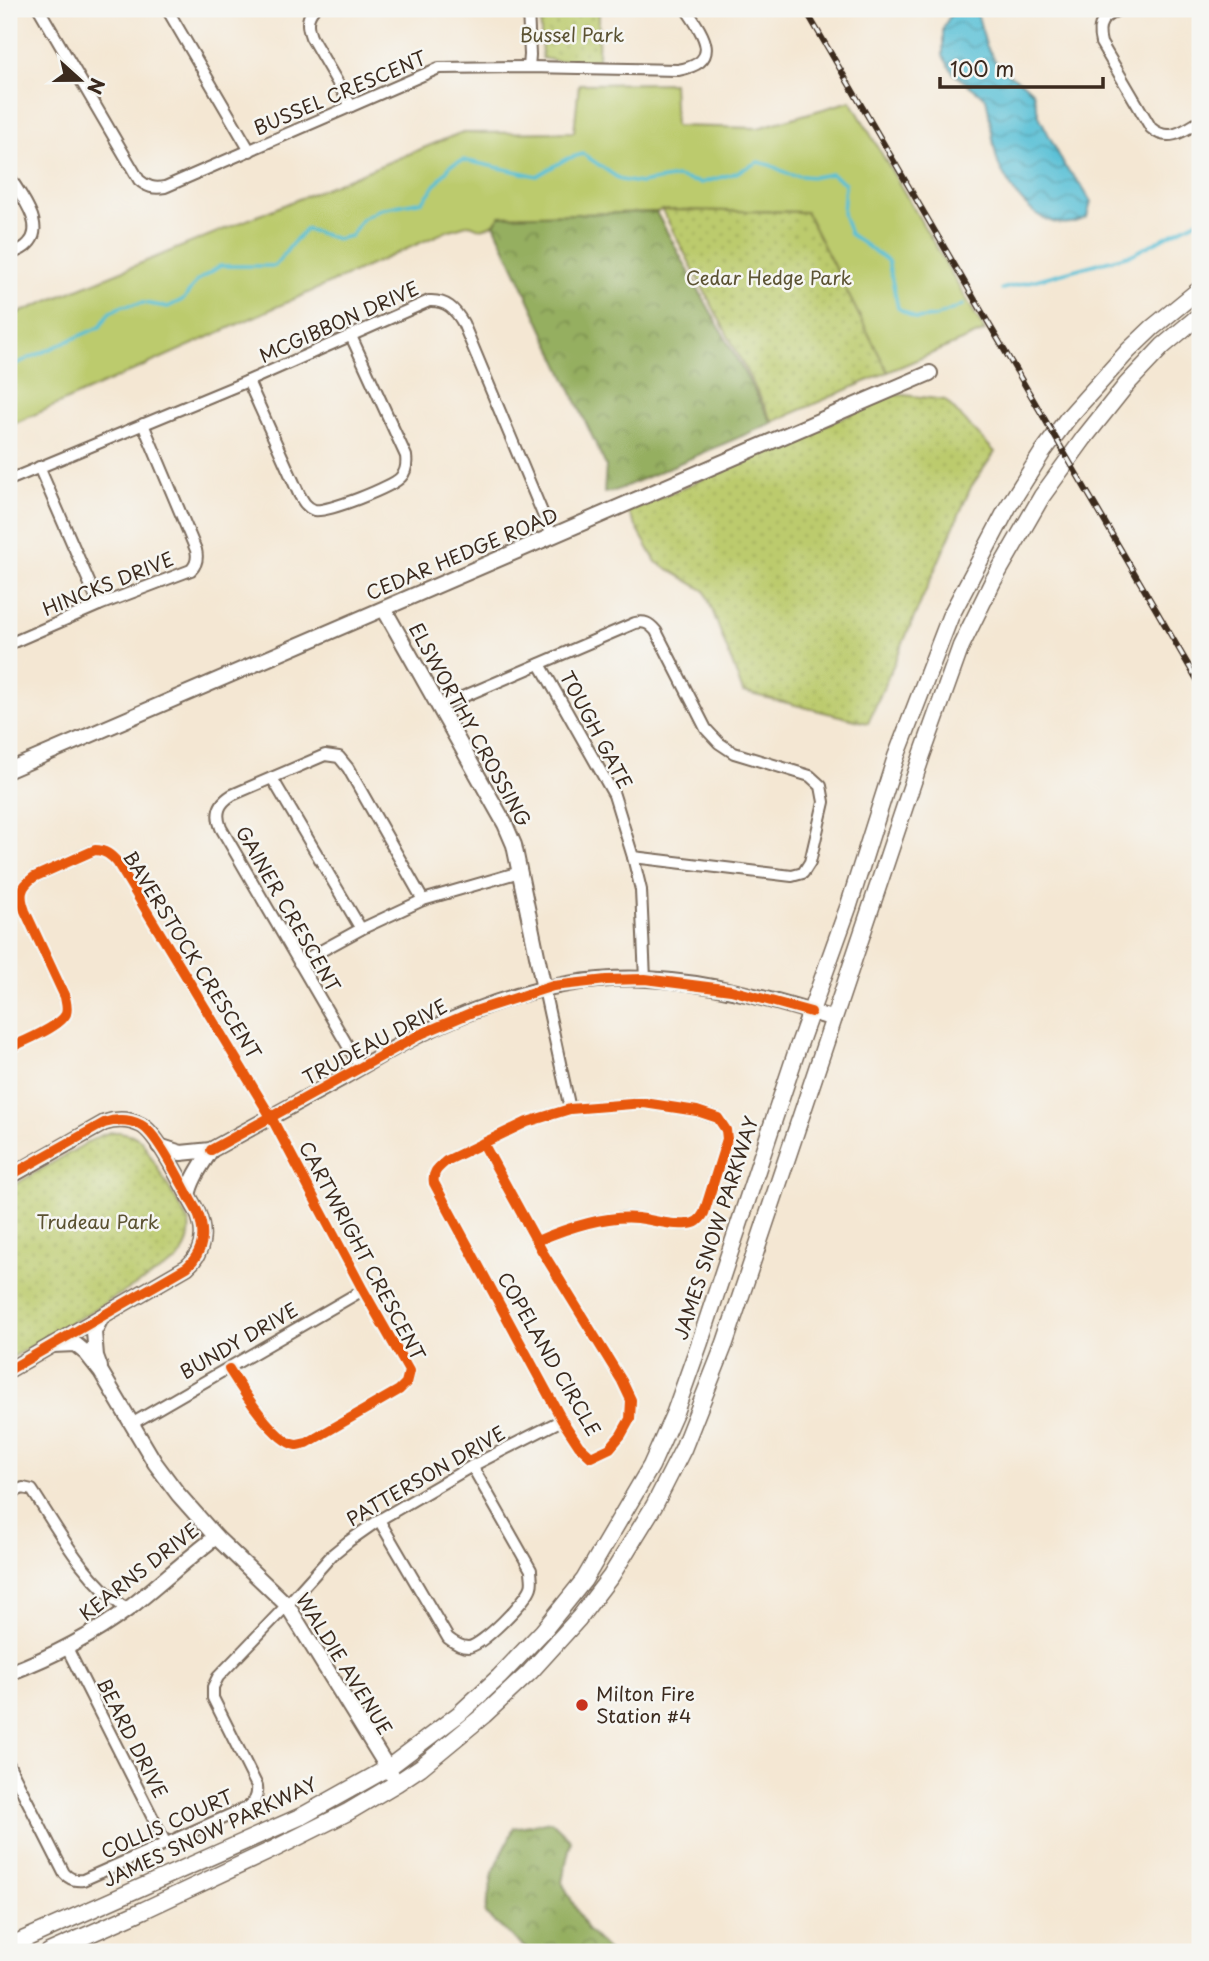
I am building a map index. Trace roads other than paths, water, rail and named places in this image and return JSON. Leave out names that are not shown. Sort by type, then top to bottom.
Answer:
[{"type":"main road","name":"JAMES SNOW PARKWAY","points":[[9,1946],[302,1816],[388,1768],[459,1714],[499,1677],[543,1631],[584,1580],[651,1466],[675,1412],[849,905],[896,757],[950,617],[1002,519],[1042,453],[1068,418],[1128,351],[1200,289]]},
{"type":"main road","points":[[49,1952],[311,1831],[348,1812],[421,1767],[484,1715],[530,1672],[579,1618],[611,1576],[654,1506],[683,1449],[726,1343],[922,755],[961,646],[993,581],[1042,496],[1127,384],[1163,346],[1200,315]]},
{"type":"street","name":"BUSSEL CRESCENT","points":[[39,9],[139,180],[146,186],[156,188],[250,151],[439,68],[691,68],[700,63],[707,46],[686,9]]},
{"type":"street","points":[[167,9],[250,151]]},
{"type":"street","points":[[314,9],[307,25],[311,37],[351,106]]},
{"type":"street","points":[[528,9],[529,67]]},
{"type":"street","points":[[1121,9],[1102,21],[1099,32],[1101,43],[1151,128],[1156,133],[1169,136],[1181,133],[1200,121]]},
{"type":"street","points":[[9,176],[34,220],[36,230],[31,242],[9,254]]},
{"type":"street","name":"MCGIBBON DRIVE","points":[[9,480],[248,381],[429,301],[444,302],[463,323],[552,536]]},
{"type":"street","points":[[248,381],[299,494],[308,507],[318,510],[335,507],[384,487],[403,475],[406,456],[351,336]]},
{"type":"street","name":"CEDAR HEDGE ROAD","points":[[9,770],[930,373]]},
{"type":"street","name":"HINCKS DRIVE","points":[[9,644],[99,605],[191,570],[197,560],[196,550],[143,424]]},
{"type":"street","points":[[39,467],[99,605]]},
{"type":"street","name":"ELSWORTHY CROSSING","points":[[384,609],[506,824],[514,845],[569,1109]]},
{"type":"street","points":[[439,707],[635,623],[643,622],[650,624],[656,631],[706,729],[719,743],[734,753],[810,776],[821,786],[824,802],[810,862],[803,873],[792,876],[633,857]]},
{"type":"street","name":"TOUGH GATE","points":[[540,664],[614,795],[641,890],[645,979]]},
{"type":"street","name":"GAINER CRESCENT","points":[[360,1068],[221,828],[217,819],[219,808],[224,800],[325,755],[332,755],[344,762],[423,900]]},
{"type":"street","points":[[272,778],[361,929]]},
{"type":"street","name":"BAVERSTOCK CRESCENT","points":[[9,1048],[55,1025],[66,1014],[67,1007],[65,997],[24,911],[20,898],[21,889],[34,877],[95,850],[102,850],[117,862],[271,1117]]},
{"type":"street","points":[[299,963],[361,929],[423,900],[520,872]]},
{"type":"street","name":"TRUDEAU DRIVE","points":[[159,1146],[187,1154],[211,1150],[421,1034],[475,1011],[544,989],[594,981],[645,979],[731,990],[834,1019]]},
{"type":"street","name":"COPELAND CIRCLE","points":[[483,1143],[537,1241],[631,1400],[630,1419],[621,1435],[610,1448],[591,1457],[579,1446],[562,1420],[433,1177],[446,1161],[483,1143],[527,1122],[569,1109],[645,1103],[697,1111],[718,1118],[726,1130],[727,1139],[704,1213],[699,1220],[680,1225],[635,1218],[598,1221],[557,1232],[537,1241]]},
{"type":"street","name":"CARTWRIGHT CRESCENT","points":[[229,1369],[267,1424],[284,1439],[297,1445],[307,1443],[399,1390],[406,1383],[409,1371],[271,1117]]},
{"type":"street","points":[[9,1370],[194,1261],[201,1245],[202,1228],[188,1196],[148,1130],[122,1120],[112,1120],[95,1127],[10,1175]]},
{"type":"street","points":[[188,1196],[193,1180],[211,1150]]},
{"type":"street","name":"BUNDY DRIVE","points":[[132,1423],[363,1290]]},
{"type":"street","name":"WALDIE AVENUE","points":[[101,1372],[96,1356],[94,1332],[103,1316]]},
{"type":"street","name":"WALDIE AVENUE","points":[[52,1345],[75,1344],[86,1353],[101,1372],[178,1494],[216,1537],[287,1605],[397,1783]]},
{"type":"street","name":"PATTERSON DRIVE","points":[[287,1605],[333,1554],[379,1520],[472,1466],[562,1420]]},
{"type":"street","points":[[379,1520],[448,1638],[460,1646],[477,1645],[514,1612],[533,1585],[531,1570],[472,1466]]},
{"type":"street","points":[[9,1493],[23,1488],[32,1490],[68,1549],[109,1597],[127,1610]]},
{"type":"street","name":"KEARNS DRIVE","points":[[9,1673],[67,1648],[127,1610],[216,1537]]},
{"type":"street","name":"COLLIS COURT","points":[[9,1765],[64,1872],[71,1879],[83,1880],[248,1807],[256,1800],[257,1786],[213,1698],[213,1687],[218,1677],[287,1605]]},
{"type":"street","name":"BEARD DRIVE","points":[[67,1648],[166,1844]]},
{"type":"water","points":[[954,9],[971,9],[978,16],[986,45],[1000,69],[1033,92],[1039,116],[1065,167],[1081,185],[1091,202],[1087,217],[1075,222],[1052,222],[1023,202],[1008,182],[998,163],[986,98],[954,74],[943,56],[943,28]]},
{"type":"waterway","points":[[9,367],[100,327],[110,312],[123,306],[143,303],[168,307],[184,299],[197,281],[220,266],[275,266],[306,229],[337,239],[351,236],[362,219],[380,209],[423,201],[451,165],[463,160],[537,176],[566,159],[583,154],[621,180],[640,183],[677,177],[701,183],[736,173],[758,162],[791,175],[814,177],[831,174],[845,183],[843,214],[850,234],[888,261],[898,308],[916,319],[935,317],[963,305]]},
{"type":"waterway","points":[[1002,289],[1133,254],[1200,219]]},
{"type":"railway","points":[[805,9],[1200,685]]},
{"type":"place","name":"Milton Fire Station #4","points":[[582,1705]]},
{"type":"park label","name":"Bussel Park","points":[[572,35]]},
{"type":"park label","name":"Cedar Hedge Park","points":[[769,278]]},
{"type":"park label","name":"Trudeau Park","points":[[98,1222]]}]
